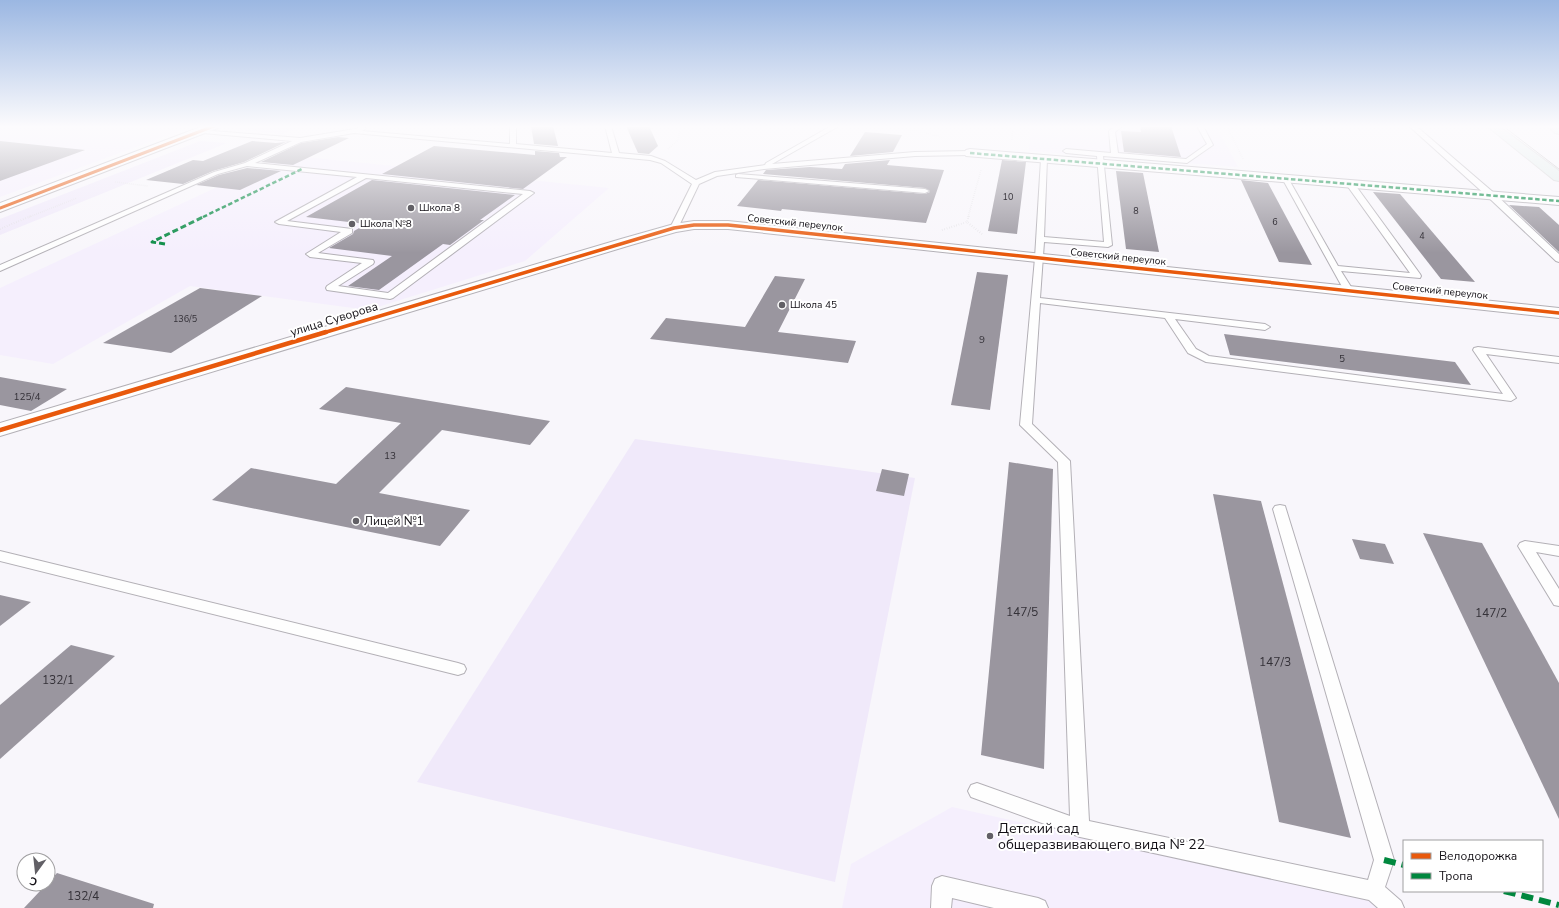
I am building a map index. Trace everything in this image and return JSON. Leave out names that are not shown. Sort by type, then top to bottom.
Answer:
[{"type":"main road","points":[[1548,168],[1559,177]]},
{"type":"street","points":[[0,208],[103,168]]},
{"type":"street","points":[[1192,168],[1350,184],[1559,201]]},
{"type":"street","name":"Советский переулок","points":[[674,228],[702,225],[728,225],[1559,313]]},
{"type":"street","name":"улица Суворова","points":[[0,430],[674,228]]},
{"type":"lane","points":[[0,268],[216,173],[232,168]]},
{"type":"lane","points":[[291,168],[522,192],[530,193],[390,296],[330,288],[370,262],[310,254],[349,231],[279,222],[365,176]]},
{"type":"lane","points":[[673,168],[696,183]]},
{"type":"lane","points":[[674,228],[696,183],[715,174],[754,168]]},
{"type":"lane","points":[[1044,168],[1039,258],[1026,425],[1064,461],[1080,828]]},
{"type":"lane","points":[[1040,239],[1108,245],[1102,168]]},
{"type":"lane","points":[[1461,168],[1559,259]]},
{"type":"lane","points":[[715,174],[925,191]]},
{"type":"lane","points":[[1285,178],[1348,290]]},
{"type":"lane","points":[[1335,268],[1417,276],[1350,184]]},
{"type":"lane","points":[[1036,300],[1265,327]]},
{"type":"lane","points":[[1168,316],[1192,351],[1206,359],[1511,398],[1478,350],[1559,360]]},
{"type":"lane","points":[[1280,509],[1384,860],[1374,892]]},
{"type":"lane","points":[[1559,551],[1525,546],[1559,601]]},
{"type":"lane","points":[[0,556],[458,669]]},
{"type":"lane","points":[[977,791],[1080,828],[1374,892],[1394,908]]},
{"type":"lane","points":[[941,908],[942,886],[1038,908]]},
{"type":"path","points":[[967,222],[982,168]]},
{"type":"path","points":[[77,178],[181,189]]},
{"type":"path","points":[[939,231],[967,222]]},
{"type":"path","points":[[967,222],[984,235]]},
{"type":"shaded area","points":[[0,168],[78,168],[0,197]]},
{"type":"shaded area","points":[[130,168],[164,168],[0,235],[0,219]]},
{"type":"shaded area","name":"Школа №8","points":[[257,168],[417,168],[609,188],[525,261],[368,310],[190,286],[53,364],[0,355],[0,288]]},
{"type":"shaded area","points":[[635,439],[915,478],[835,882],[417,782]]},
{"type":"shaded area","name":"Детский сад общеразвивающего вида № 22","points":[[952,807],[1375,902],[1382,908],[842,908],[851,864]]},
{"type":"building","points":[[0,168],[35,168],[0,181]]},
{"type":"building","points":[[173,168],[222,168],[183,184],[146,180]]},
{"type":"building","points":[[246,168],[281,171],[240,190],[196,185],[219,175]]},
{"type":"building","points":[[392,168],[551,168],[523,189],[382,174]]},
{"type":"building","points":[[790,168],[925,168],[944,170],[926,223],[737,206],[758,180],[925,194],[930,192],[925,188],[763,174],[766,170]]},
{"type":"building","points":[[1000,168],[1025,168],[1017,234],[988,231]]},
{"type":"building","points":[[1116,171],[1143,173],[1159,252],[1126,249]]},
{"type":"building","points":[[372,180],[515,195],[480,220],[484,220],[450,245],[443,244],[379,290],[348,286],[392,256],[329,248],[353,234],[354,231],[366,224],[306,217]]},
{"type":"building","points":[[1241,180],[1268,183],[1312,265],[1279,262]]},
{"type":"building","points":[[1373,192],[1400,194],[1475,282],[1441,279]]},
{"type":"building","points":[[1509,205],[1539,207],[1559,225],[1559,252]]},
{"type":"building","points":[[977,272],[1008,275],[990,410],[951,405]]},
{"type":"building","points":[[775,276],[805,279],[778,332],[856,341],[848,363],[650,339],[666,318],[745,327]]},
{"type":"building","points":[[200,288],[262,296],[171,353],[103,343]]},
{"type":"building","points":[[1224,334],[1455,362],[1471,385],[1230,355]]},
{"type":"building","points":[[0,377],[67,389],[31,411],[0,405]]},
{"type":"building","points":[[346,387],[550,421],[530,445],[442,430],[379,493],[470,510],[440,546],[212,500],[251,468],[336,484],[401,423],[319,409]]},
{"type":"building","points":[[1009,462],[1053,469],[1044,769],[981,755]]},
{"type":"building","points":[[882,469],[909,474],[904,496],[876,491]]},
{"type":"building","points":[[1213,494],[1261,501],[1351,838],[1279,822]]},
{"type":"building","points":[[1423,533],[1482,543],[1559,683],[1559,819]]},
{"type":"building","points":[[1352,539],[1385,544],[1394,564],[1360,559]]},
{"type":"building","points":[[0,595],[31,602],[0,626]]},
{"type":"building","points":[[71,645],[115,656],[0,759],[0,705]]},
{"type":"building","points":[[57,873],[154,904],[153,908],[24,908],[39,892],[56,892]]},
{"type":"marked path","points":[[1159,168],[1559,201]]},
{"type":"marked path","points":[[165,244],[152,242],[302,169]]},
{"type":"marked path","points":[[1384,860],[1403,865]]},
{"type":"marked path","points":[[1508,892],[1559,905]]},
{"type":"cycle path","points":[[0,208],[103,168]]},
{"type":"cycle path","points":[[0,430],[626,242],[674,228],[694,225],[728,225],[1559,313]]},
{"type":"place","name":"Школа 8","points":[[411,208]]},
{"type":"place","name":"Школа №8","points":[[352,224]]},
{"type":"place","name":"Школа 45","points":[[782,305]]},
{"type":"place","name":"Лицей №1","points":[[356,521]]},
{"type":"place","name":"Детский сад общеразвивающего вида № 22","points":[[990,836]]}]
